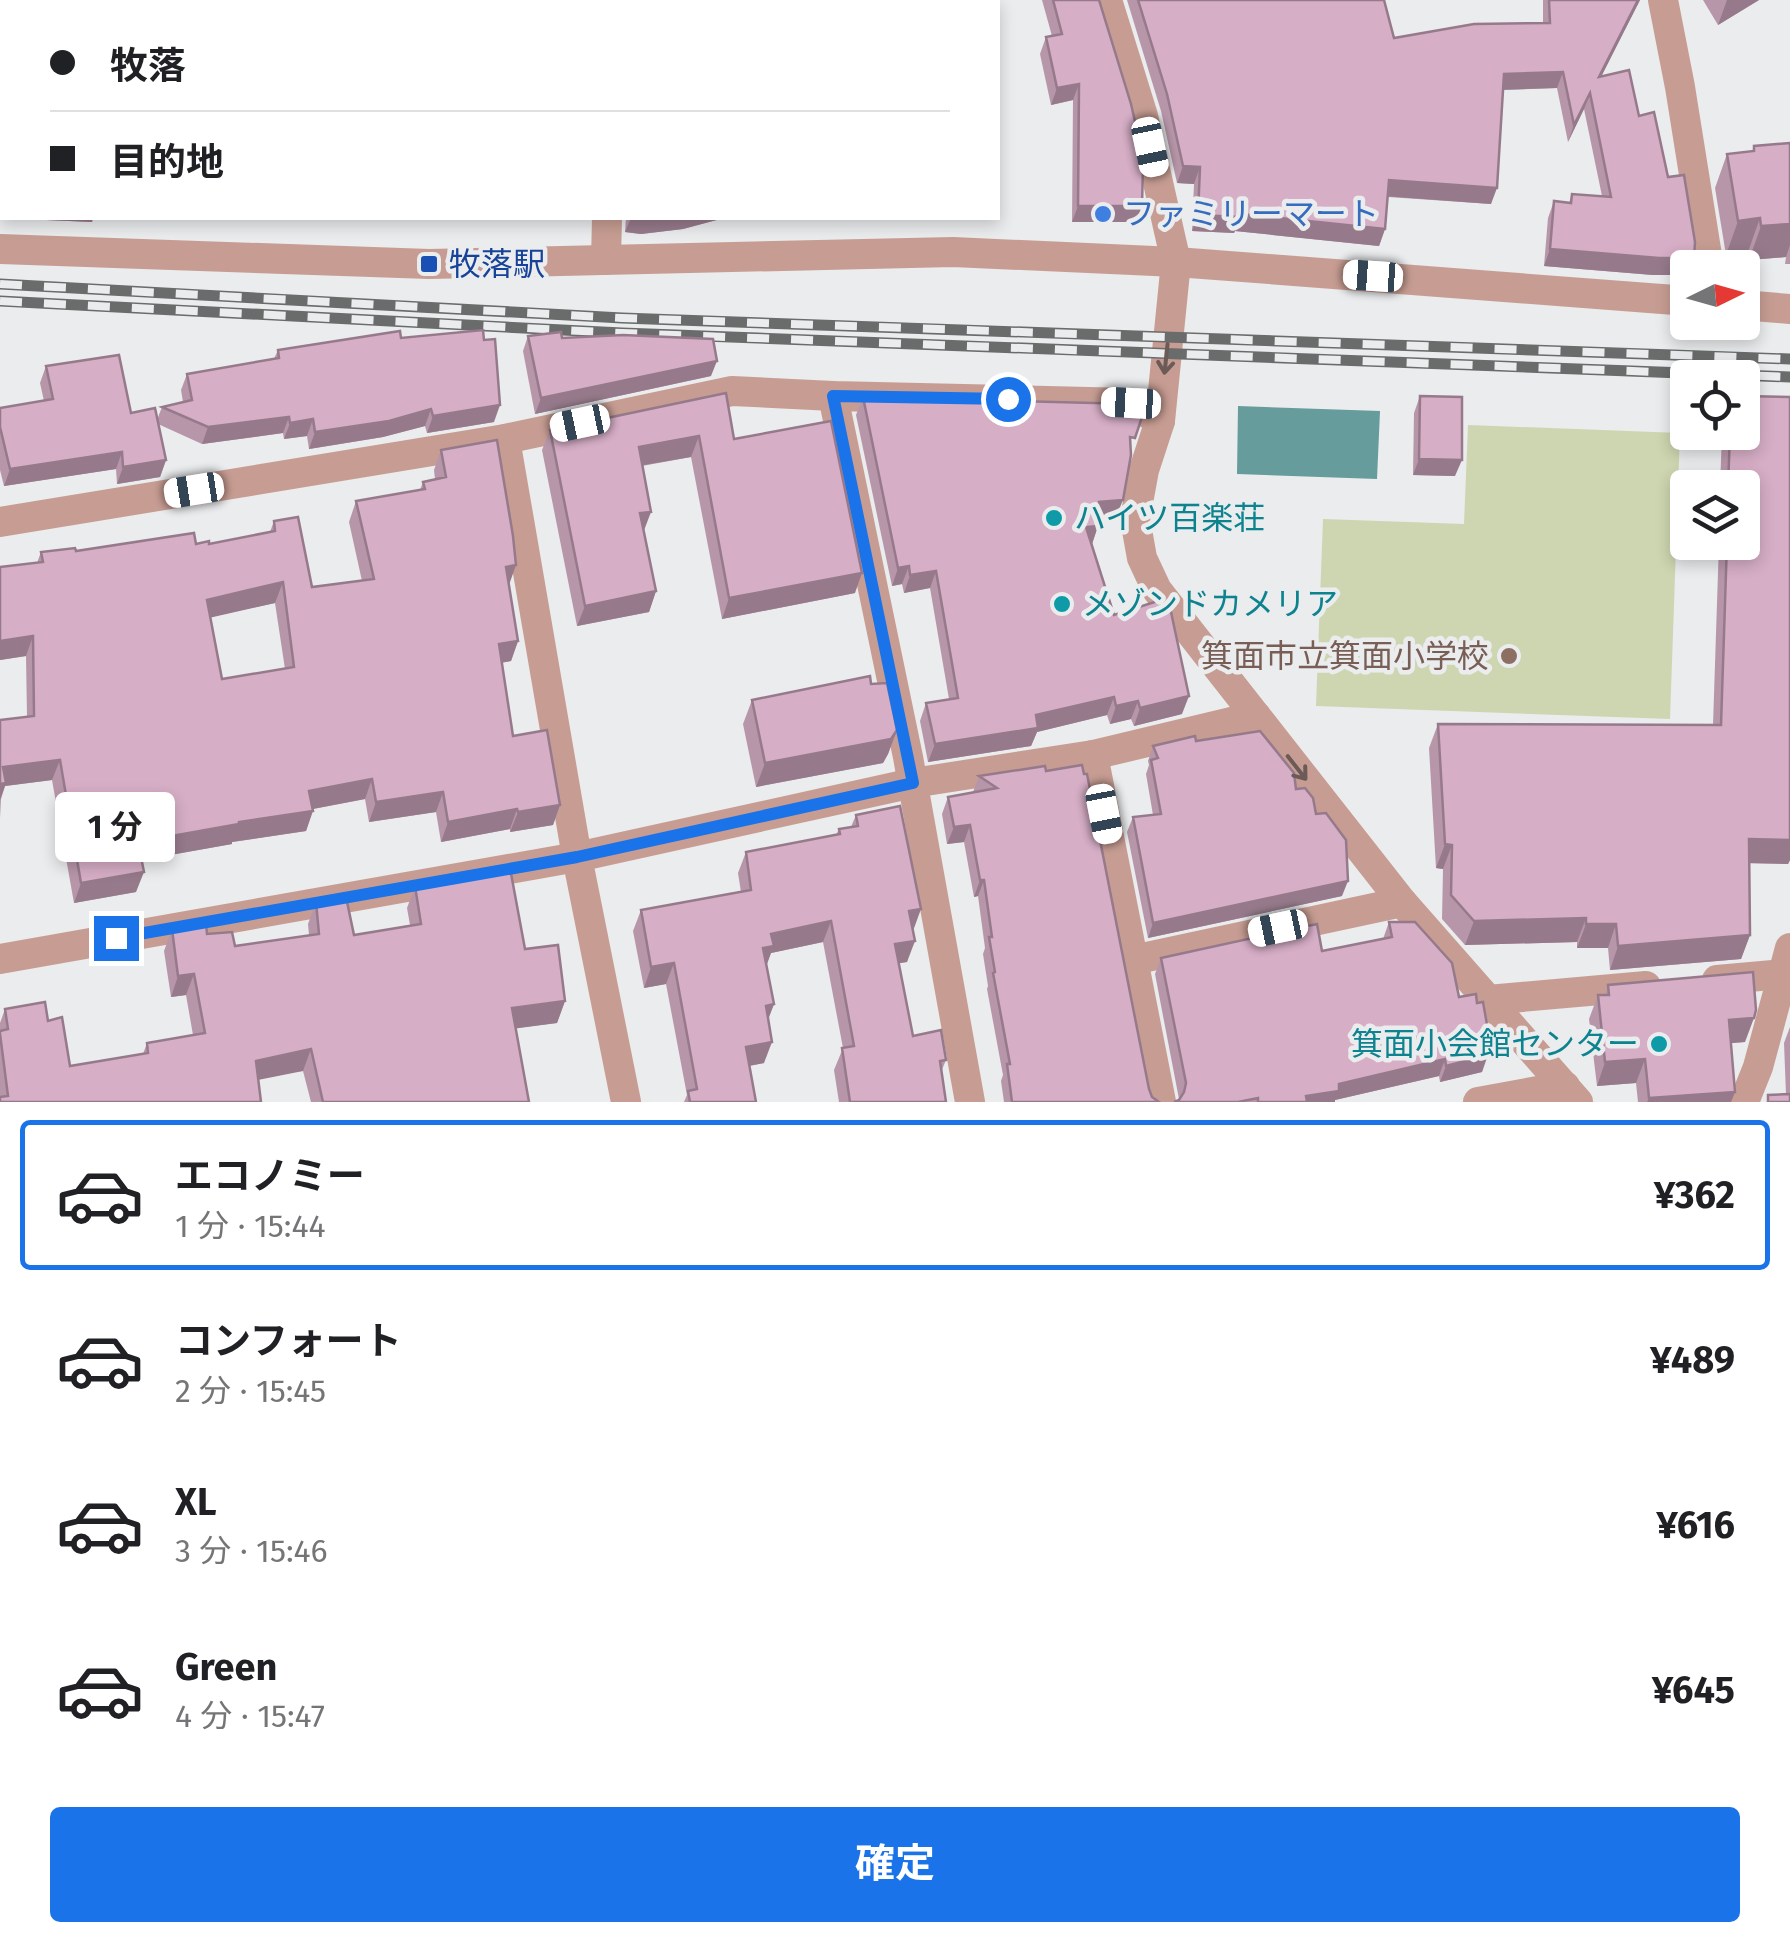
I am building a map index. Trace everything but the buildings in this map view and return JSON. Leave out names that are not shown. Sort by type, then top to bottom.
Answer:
[{"type":"street","points":[[1107,0],[1143,116],[1176,262],[1160,421],[1144,470],[1135,519],[1142,558],[1157,590],[1402,902],[1571,1094]]},
{"type":"street","points":[[1663,0],[1705,250]]},
{"type":"street","points":[[606,260],[608,220]]},
{"type":"street","points":[[0,249],[429,264],[953,252],[1176,262],[1670,300]]},
{"type":"street","points":[[1760,306],[1790,309]]},
{"type":"street","points":[[0,522],[505,439],[732,391],[1131,403],[1160,421]]},
{"type":"street","points":[[833,396],[913,783],[970,1102]]},
{"type":"street","points":[[505,439],[577,857],[626,1102]]},
{"type":"street","points":[[0,958],[577,857],[913,783],[1092,755],[1256,716]]},
{"type":"street","points":[[1092,755],[1161,1102]]},
{"type":"street","points":[[1133,960],[1402,902]]},
{"type":"street","points":[[1488,1000],[1675,983],[1787,961],[1758,1067],[1744,1102]]},
{"type":"street","points":[[1478,1102],[1571,1094]]},
{"type":"green space","points":[[1468,425],[1670,433],[1670,450],[1679,450],[1679,470],[1670,470],[1670,560],[1676,560],[1670,719],[1316,706],[1323,519],[1464,524]]},
{"type":"water","points":[[1238,406],[1380,411],[1377,479],[1237,474]]},
{"type":"railway","points":[[0,284],[622,318],[1790,359]]},
{"type":"railway","points":[[0,301],[622,333],[1790,377]]},
{"type":"place","name":"ファミリーマート","points":[[1103,214]]},
{"type":"place","name":"牧落駅","points":[[429,264]]},
{"type":"place","name":"ハイツ百楽荘","points":[[1054,518]]},
{"type":"place","name":"メゾンドカメリア","points":[[1062,604]]},
{"type":"place","name":"箕面市立箕面小学校","points":[[1509,656]]},
{"type":"place","name":"箕面小会館センター","points":[[1659,1044]]},
{"type":"route","points":[[116,938],[577,857],[913,783],[833,396],[1008,399]]}]
